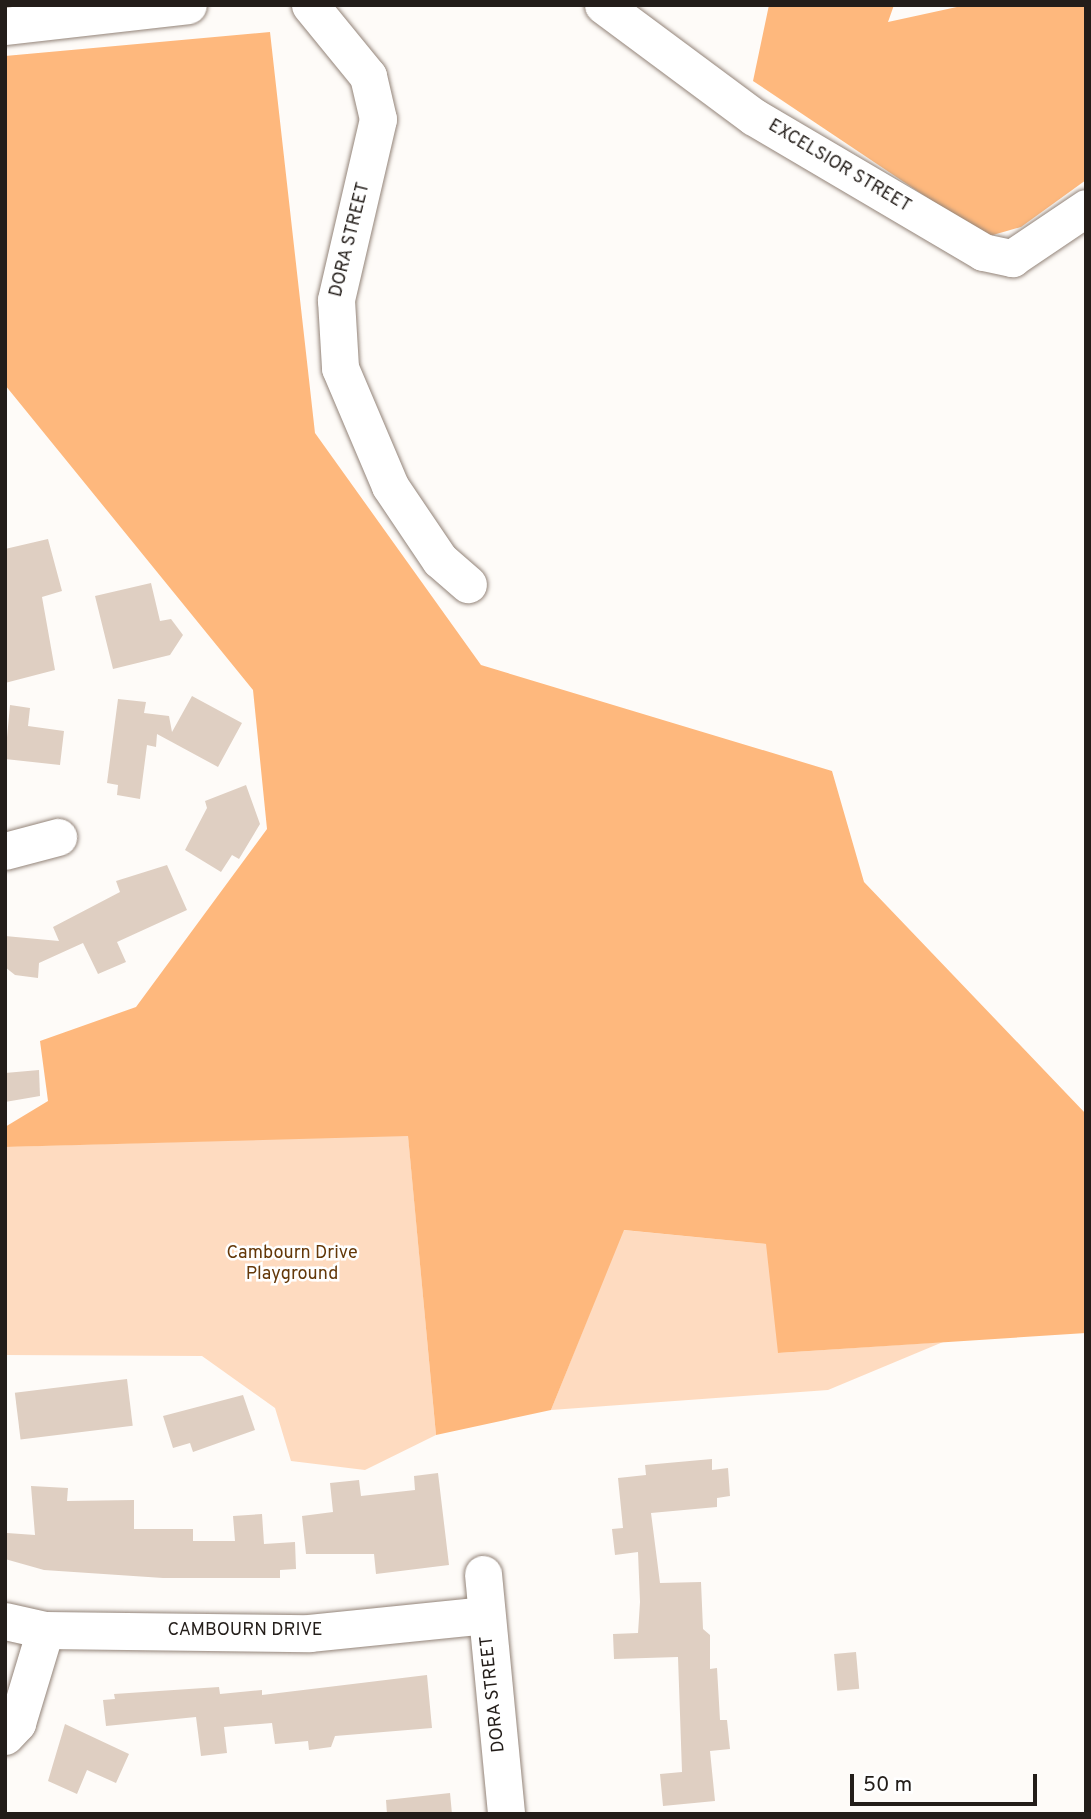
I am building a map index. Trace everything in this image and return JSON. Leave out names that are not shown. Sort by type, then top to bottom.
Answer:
[{"type":"street","points":[[5,26],[188,5]]},
{"type":"street","name":"DORA STREET","points":[[310,5],[368,76],[378,119],[336,300],[340,368],[390,485],[440,560],[468,583]]},
{"type":"street","name":"EXCELSIOR STREET","points":[[603,5],[754,117],[983,253],[1012,258],[1086,208]]},
{"type":"street","points":[[5,851],[58,836]]},
{"type":"street","name":"DORA STREET","points":[[482,1574],[506,1814]]},
{"type":"street","name":"CAMBOURN DRIVE","points":[[5,1621],[45,1630],[309,1633],[486,1615]]},
{"type":"street","points":[[5,1736],[18,1723],[45,1630]]},
{"type":"green space","name":"Cambourn Drive Playground","points":[[408,1135],[436,1435],[365,1470],[291,1461],[275,1408],[202,1356],[5,1355],[5,1147]]},
{"type":"green space","points":[[623,1230],[767,1244],[779,1353],[943,1342],[828,1390],[551,1410]]},
{"type":"shaded area","points":[[769,5],[894,5],[888,22],[966,5],[1086,5],[1086,180],[1021,227],[986,237],[753,81]]},
{"type":"shaded area","points":[[270,32],[315,433],[481,665],[832,771],[864,882],[1086,1114],[1086,1333],[778,1353],[766,1244],[624,1230],[551,1410],[436,1435],[408,1136],[5,1147],[5,1127],[48,1101],[40,1041],[136,1007],[267,829],[253,690],[5,385],[5,56]]},
{"type":"building","points":[[48,539],[62,591],[42,597],[55,670],[5,683],[5,549]]},
{"type":"building","points":[[151,583],[160,621],[171,619],[183,635],[170,655],[113,669],[95,596]]},
{"type":"building","points":[[192,696],[242,723],[218,767],[157,734],[156,747],[147,745],[140,799],[117,795],[118,785],[107,783],[118,699],[146,702],[144,713],[169,716],[172,732]]},
{"type":"building","points":[[10,705],[30,708],[28,726],[64,731],[60,765],[5,759]]},
{"type":"building","points":[[246,785],[260,824],[239,859],[232,855],[221,872],[185,850],[207,808],[205,801]]},
{"type":"building","points":[[167,865],[187,910],[117,942],[126,962],[98,974],[83,943],[39,963],[38,978],[15,975],[5,967],[5,936],[59,941],[53,927],[120,892],[116,881]]},
{"type":"building","points":[[39,1070],[40,1096],[5,1102],[5,1073]]},
{"type":"building","points":[[127,1379],[133,1426],[21,1439],[15,1393]]},
{"type":"building","points":[[243,1395],[255,1430],[193,1452],[190,1443],[173,1448],[163,1416]]},
{"type":"building","points":[[712,1459],[712,1470],[728,1468],[730,1496],[717,1498],[717,1507],[651,1513],[660,1583],[701,1582],[703,1629],[710,1635],[710,1669],[717,1668],[720,1720],[727,1720],[730,1749],[710,1751],[715,1801],[663,1806],[660,1774],[682,1772],[678,1657],[614,1659],[613,1634],[638,1633],[640,1602],[638,1552],[615,1555],[612,1529],[623,1528],[618,1478],[646,1475],[645,1465]]},
{"type":"building","points":[[438,1473],[449,1565],[376,1574],[374,1554],[306,1554],[302,1516],[333,1512],[330,1483],[359,1480],[361,1496],[415,1490],[414,1476]]},
{"type":"building","points":[[31,1486],[68,1488],[67,1501],[134,1500],[134,1529],[193,1529],[193,1541],[235,1541],[233,1516],[262,1514],[264,1544],[295,1542],[296,1569],[280,1570],[280,1578],[163,1578],[44,1570],[5,1559],[7,1533],[35,1535]]},
{"type":"building","points":[[856,1652],[859,1689],[837,1691],[834,1654]]},
{"type":"building","points":[[427,1675],[432,1728],[335,1736],[331,1747],[309,1750],[308,1741],[275,1744],[272,1723],[224,1727],[227,1753],[201,1756],[196,1717],[106,1726],[103,1700],[115,1699],[114,1694],[219,1687],[220,1694],[262,1690],[262,1695]]},
{"type":"building","points":[[65,1724],[129,1754],[116,1783],[87,1770],[77,1794],[48,1781]]},
{"type":"building","points":[[450,1793],[452,1814],[387,1814],[386,1800]]}]
